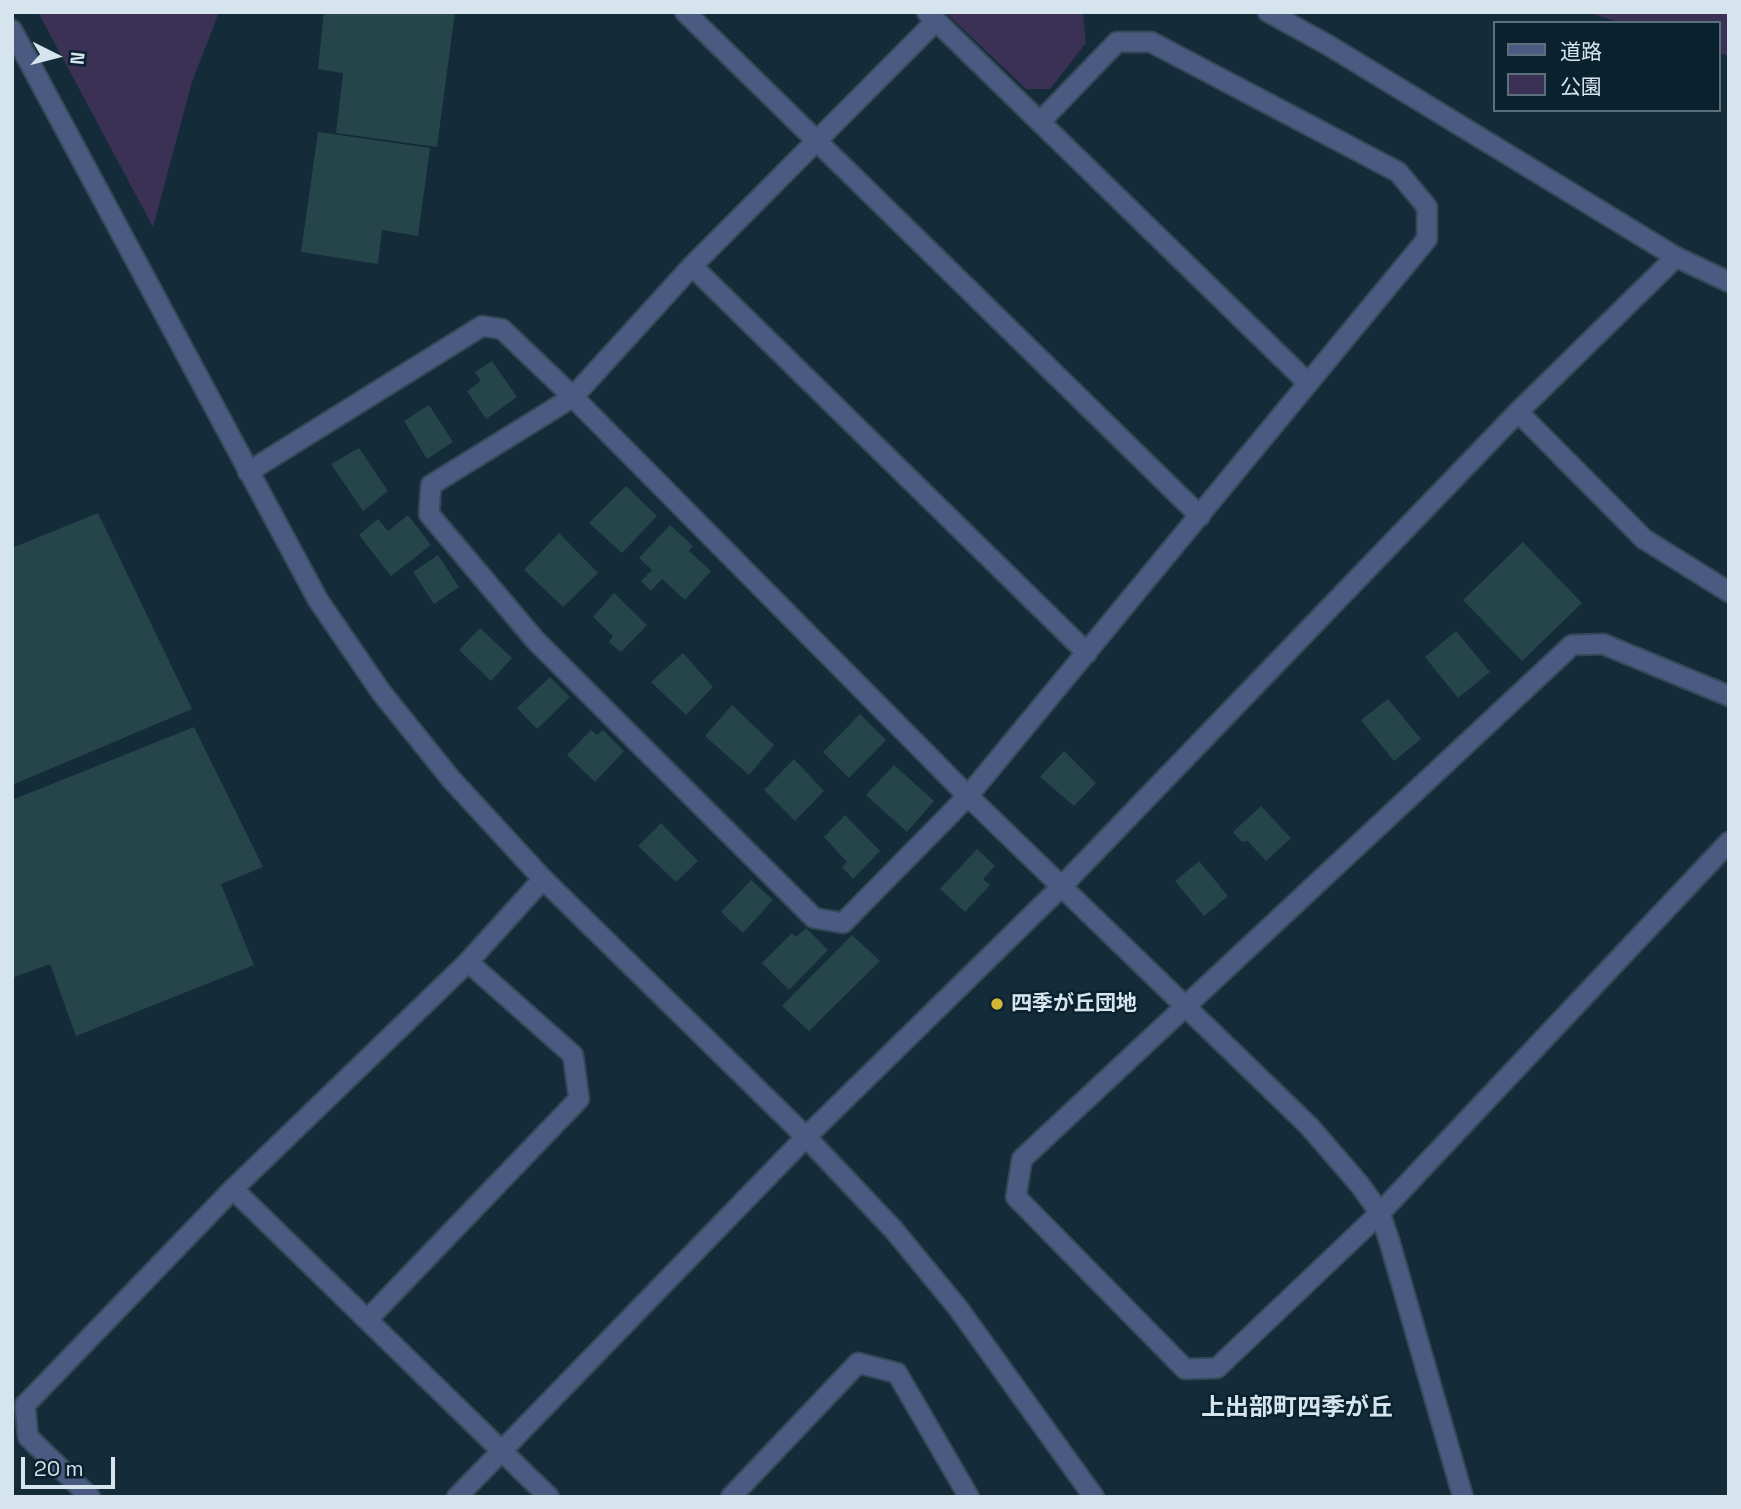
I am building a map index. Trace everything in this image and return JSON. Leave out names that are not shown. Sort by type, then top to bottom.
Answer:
[{"type":"street","points":[[685,12],[1200,516]]},
{"type":"street","points":[[1268,12],[1328,44],[1676,257],[1729,282]]},
{"type":"street","points":[[1040,122],[1117,42],[1151,41],[1398,172],[1427,207],[1427,239],[968,796],[843,923],[814,918],[536,641],[429,514],[431,485],[573,397],[692,266],[932,16],[1040,122],[1307,382]]},
{"type":"street","points":[[12,30],[318,600],[381,692],[451,779],[543,879],[806,1137],[893,1229],[958,1308],[1094,1497]]},
{"type":"street","points":[[457,1497],[806,1137],[1061,887],[1518,412],[1676,257]]},
{"type":"street","points":[[692,266],[1087,653]]},
{"type":"street","points":[[248,471],[482,326],[502,330],[573,397],[968,796],[1309,1126],[1380,1213],[1463,1497]]},
{"type":"street","points":[[1518,412],[1644,539],[1729,592]]},
{"type":"street","points":[[1729,696],[1603,644],[1572,645],[1022,1159],[1016,1197],[1185,1369],[1217,1368],[1380,1213],[1729,842]]},
{"type":"street","points":[[90,1497],[28,1437],[25,1405],[233,1189],[468,962],[543,879]]},
{"type":"street","points":[[368,1319],[579,1099],[573,1055],[468,962]]},
{"type":"street","points":[[233,1189],[549,1497]]},
{"type":"street","points":[[730,1497],[858,1363],[897,1373],[969,1497]]},
{"type":"green space","points":[[38,12],[219,12],[192,82],[153,227]]},
{"type":"green space","points":[[945,12],[1083,12],[1086,43],[1050,89],[1026,89]]},
{"type":"green space","points":[[1587,12],[1729,12],[1729,56],[1720,54],[1720,21],[1615,21]]},
{"type":"building","points":[[324,12],[455,12],[437,147],[336,133],[343,73],[318,69]]},
{"type":"building","points":[[318,132],[430,148],[418,236],[382,230],[378,264],[301,252]]},
{"type":"building","points":[[492,361],[517,397],[486,419],[467,391],[481,381],[475,372]]},
{"type":"building","points":[[429,405],[453,442],[427,459],[404,421]]},
{"type":"building","points":[[359,448],[388,491],[363,511],[331,464]]},
{"type":"building","points":[[626,486],[657,516],[622,553],[589,523]]},
{"type":"building","points":[[98,513],[192,709],[12,785],[12,548]]},
{"type":"building","points":[[408,515],[431,545],[391,576],[359,535],[378,519],[388,531]]},
{"type":"building","points":[[670,525],[693,546],[689,551],[711,571],[685,600],[662,579],[651,591],[641,581],[652,570],[639,558]]},
{"type":"building","points":[[559,533],[598,573],[563,607],[524,570]]},
{"type":"building","points":[[1523,542],[1582,603],[1522,661],[1463,600]]},
{"type":"building","points":[[438,555],[459,587],[434,604],[413,572]]},
{"type":"building","points":[[614,593],[647,625],[621,652],[609,642],[613,636],[593,617]]},
{"type":"building","points":[[480,628],[512,658],[491,681],[459,650]]},
{"type":"building","points":[[1456,631],[1490,672],[1458,698],[1425,657]]},
{"type":"building","points":[[683,653],[713,687],[686,715],[651,682]]},
{"type":"building","points":[[550,677],[570,697],[537,729],[517,708]]},
{"type":"building","points":[[1388,699],[1421,739],[1394,761],[1361,720]]},
{"type":"building","points":[[732,705],[774,745],[749,775],[705,736]]},
{"type":"building","points":[[860,714],[886,740],[849,778],[823,752]]},
{"type":"building","points":[[194,727],[263,867],[221,884],[254,965],[76,1036],[50,964],[12,978],[12,800]]},
{"type":"building","points":[[591,730],[597,735],[603,730],[624,751],[595,782],[567,755]]},
{"type":"building","points":[[1064,751],[1096,783],[1074,806],[1040,777]]},
{"type":"building","points":[[794,759],[824,791],[795,821],[764,790]]},
{"type":"building","points":[[894,765],[934,801],[907,832],[866,795]]},
{"type":"building","points":[[1261,806],[1291,838],[1266,861],[1248,841],[1242,842],[1233,832]]},
{"type":"building","points":[[845,815],[880,851],[853,879],[842,867],[847,862],[824,837]]},
{"type":"building","points":[[661,823],[698,861],[676,882],[638,846]]},
{"type":"building","points":[[977,849],[995,866],[983,879],[990,885],[965,912],[940,889]]},
{"type":"building","points":[[1199,861],[1228,896],[1204,916],[1175,881]]},
{"type":"building","points":[[751,880],[773,900],[743,933],[721,912]]},
{"type":"building","points":[[806,928],[828,950],[789,990],[762,963],[792,933],[796,937]]},
{"type":"building","points":[[852,935],[880,961],[809,1031],[782,1006]]},
{"type":"place","name":"四季が丘団地","points":[[997,1004]]},
{"type":"district","name":"上出部町四季が丘","points":[[1297,1408]]}]
